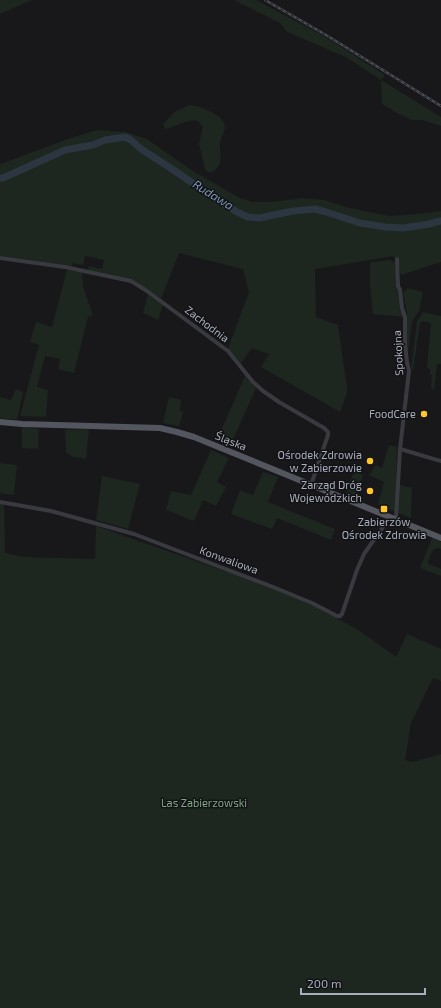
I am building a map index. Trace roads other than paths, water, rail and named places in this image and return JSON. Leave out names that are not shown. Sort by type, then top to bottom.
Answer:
[{"type":"main road","name":"Śląska","points":[[0,422],[160,428],[177,432],[194,437],[441,538]]},
{"type":"street","name":"Zachodnia","points":[[0,258],[65,267],[100,274],[131,281],[147,291],[228,352],[253,382],[263,391],[327,431],[328,435],[311,485]]},
{"type":"street","name":"Spokojna","points":[[393,518],[409,371],[406,362],[405,317],[398,286],[397,258]]},
{"type":"street","points":[[400,449],[441,461]]},
{"type":"street","name":"Konwaliowa","points":[[0,502],[51,510],[134,534],[273,587],[312,603],[336,616],[340,616],[344,609],[364,554],[393,518]]},
{"type":"waterway","name":"Rudawa","points":[[0,178],[65,150],[93,145],[105,140],[125,137],[200,188],[237,212],[248,217],[259,218],[293,211],[315,209],[360,223],[385,227],[403,228],[441,221]]},
{"type":"railway","points":[[265,0],[326,35],[441,106]]},
{"type":"place","name":"FoodCare","points":[[424,414]]},
{"type":"place","name":"Ośrodek Zdrowia w Zabierzowie","points":[[370,461]]},
{"type":"place","name":"Zarząd Dróg Wojewódzkich","points":[[370,491]]},
{"type":"place","name":"Zabierzów Ośrodek Zdrowia","points":[[384,509]]},
{"type":"park label","name":"Las Zabierzowski","points":[[204,803]]}]
